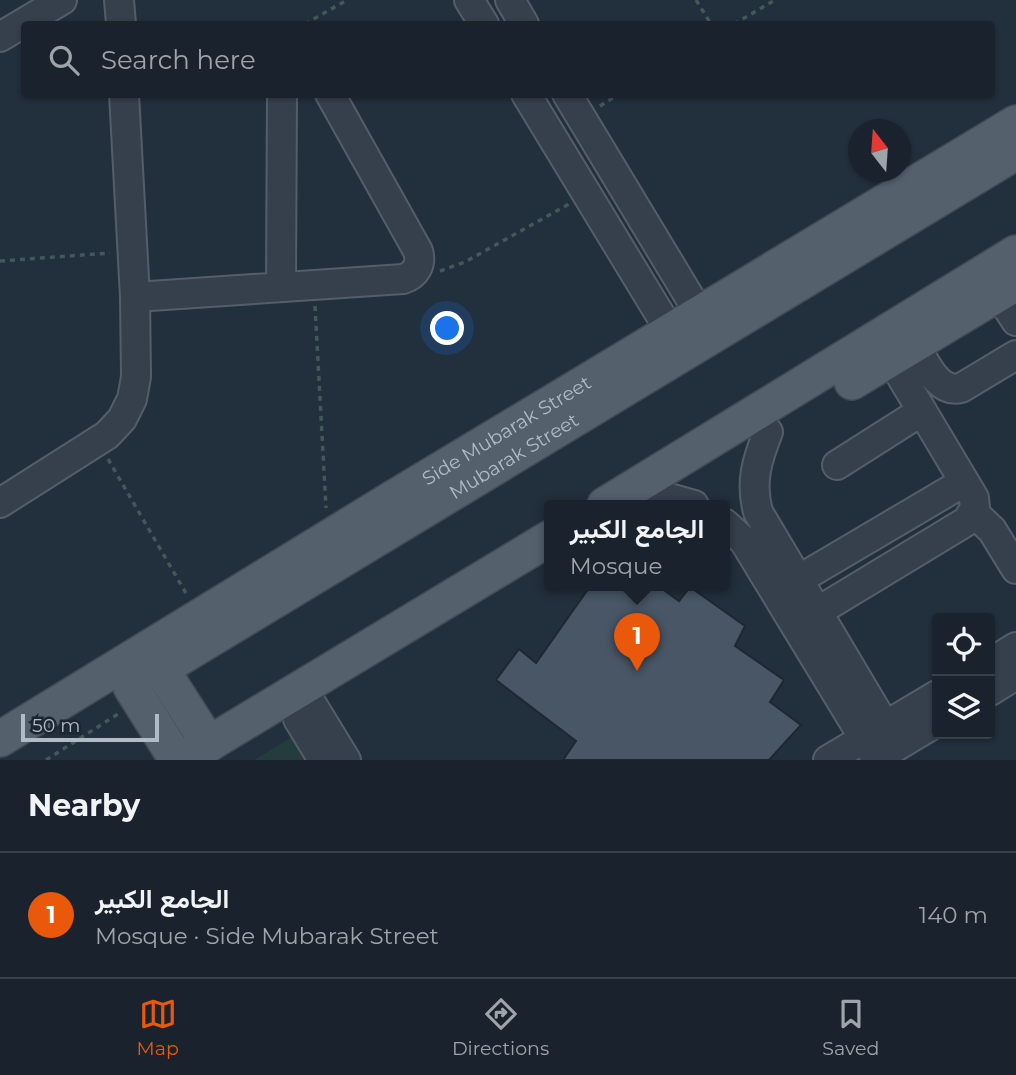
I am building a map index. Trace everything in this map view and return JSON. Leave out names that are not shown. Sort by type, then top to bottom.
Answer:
[{"type":"main road","points":[[707,326],[1016,123]]},
{"type":"main road","name":"Mubarak Street","points":[[11,760],[135,694],[161,669],[399,511],[677,343],[1016,152]]},
{"type":"main road","points":[[961,185],[1016,168]]},
{"type":"main road","points":[[1004,292],[1016,243]]},
{"type":"main road","points":[[648,500],[697,462],[902,342],[1004,292],[1016,253]]},
{"type":"main road","points":[[648,500],[697,462],[768,432],[902,342]]},
{"type":"main road","points":[[0,739],[328,538],[399,511]]},
{"type":"main road","points":[[305,705],[544,542]]},
{"type":"main road","points":[[161,669],[206,755],[305,705],[544,568]]},
{"type":"main road","points":[[135,694],[177,760]]},
{"type":"street","points":[[27,21],[62,0]]},
{"type":"street","points":[[119,0],[121,21]]},
{"type":"street","points":[[469,0],[482,21]]},
{"type":"street","points":[[510,0],[522,21]]},
{"type":"street","points":[[0,37],[21,24]]},
{"type":"street","points":[[0,503],[98,442],[115,427],[132,399],[136,377],[135,297],[124,98]]},
{"type":"street","points":[[281,287],[282,98]]},
{"type":"street","points":[[135,297],[402,279],[413,274],[419,263],[418,251],[332,98]]},
{"type":"street","points":[[528,98],[677,343]]},
{"type":"street","points":[[569,98],[707,326]]},
{"type":"street","points":[[902,342],[941,384],[950,389],[961,388],[1016,355]]},
{"type":"street","points":[[817,612],[967,521],[974,513],[974,498],[922,411],[902,342]]},
{"type":"street","points":[[837,465],[922,411]]},
{"type":"street","points":[[768,432],[755,466],[755,501],[763,522],[817,612],[879,746]]},
{"type":"street","points":[[798,580],[964,482]]},
{"type":"street","points":[[974,513],[992,530],[1016,569]]},
{"type":"street","points":[[730,528],[744,541],[879,746]]},
{"type":"street","points":[[995,660],[1016,647]]},
{"type":"street","points":[[995,688],[1016,675]]},
{"type":"street","points":[[879,746],[932,699]]},
{"type":"street","points":[[305,705],[313,757]]},
{"type":"street","points":[[305,705],[346,760]]},
{"type":"street","points":[[828,760],[879,746],[932,724]]},
{"type":"path","points":[[310,21],[347,0]]},
{"type":"path","points":[[696,0],[709,21]]},
{"type":"path","points":[[739,21],[775,0]]},
{"type":"path","points":[[413,274],[436,272],[465,262],[587,194]]},
{"type":"path","points":[[0,261],[133,251]]},
{"type":"path","points":[[314,285],[328,538]]},
{"type":"path","points":[[98,442],[200,617]]},
{"type":"path","points":[[46,760],[135,694]]},
{"type":"green space","points":[[313,724],[335,760],[254,760]]},
{"type":"building","points":[[587,591],[665,591],[679,601],[687,591],[696,591],[745,626],[735,646],[784,680],[770,702],[801,725],[769,760],[563,760],[576,741],[496,680],[519,649],[536,663]]},
{"type":"place","name":"الجامع الكبير","points":[[637,671]]}]
